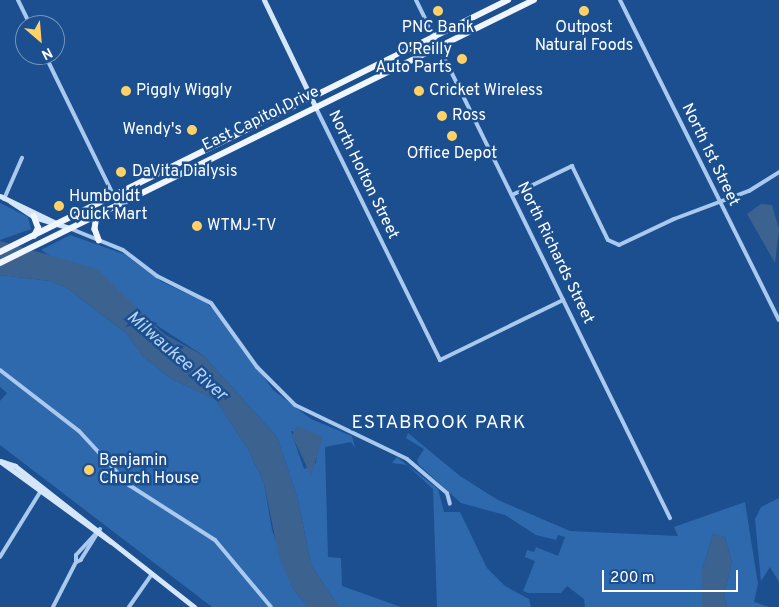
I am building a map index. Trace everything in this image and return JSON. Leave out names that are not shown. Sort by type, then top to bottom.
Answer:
[{"type":"main road","name":"North Holton Street","points":[[264,0],[316,108]]},
{"type":"main road","name":"East Capitol Drive","points":[[0,252],[508,0]]},
{"type":"main road","name":"East Capitol Drive","points":[[0,263],[534,0]]},
{"type":"main road","points":[[2,198],[58,224]]},
{"type":"main road","points":[[11,202],[34,217],[69,228]]},
{"type":"main road","points":[[97,215],[95,229],[99,240]]},
{"type":"main road","points":[[34,217],[38,228],[34,236]]},
{"type":"main road","points":[[0,461],[16,466],[42,490],[194,607]]},
{"type":"street","points":[[18,0],[25,15]]},
{"type":"street","name":"North Richards Street","points":[[416,0],[670,518]]},
{"type":"street","name":"North 1st Street","points":[[620,0],[779,320]]},
{"type":"street","points":[[50,65],[118,205]]},
{"type":"street","name":"North Holton Street","points":[[316,108],[440,360],[563,300]]},
{"type":"street","points":[[2,198],[22,158]]},
{"type":"street","points":[[512,195],[572,166],[608,240],[620,245],[720,203],[779,172]]},
{"type":"street","points":[[69,228],[99,240],[211,303],[257,367],[289,400],[318,419],[407,459],[447,493],[450,504]]},
{"type":"street","points":[[0,370],[79,431],[129,485],[215,540],[271,607]]},
{"type":"street","points":[[0,557],[42,490]]},
{"type":"street","points":[[53,607],[76,562],[97,532]]},
{"type":"street","points":[[129,607],[152,574]]},
{"type":"shaded area","points":[[0,203],[28,217],[31,229],[0,240]]},
{"type":"shaded area","points":[[70,235],[124,254],[162,282],[205,302],[221,316],[273,390],[311,419],[352,436],[355,448],[351,442],[325,447],[328,557],[341,558],[342,586],[401,607],[339,607],[311,565],[298,500],[277,437],[204,356],[41,250]],"holes":[[[291,431],[319,439],[316,463],[304,469]]]},
{"type":"shaded area","points":[[0,275],[50,281],[67,288],[127,334],[143,356],[170,378],[216,400],[248,449],[264,483],[272,530],[293,589],[308,607],[212,607],[0,445],[0,401],[7,393],[0,387]]},
{"type":"shaded area","points":[[408,433],[460,476],[498,500],[570,531],[678,536],[674,527],[745,502],[758,584],[754,602],[769,607],[727,607],[724,594],[732,562],[725,537],[713,534],[702,570],[702,607],[585,607],[584,599],[567,586],[561,593],[528,593],[523,591],[535,561],[525,557],[527,550],[534,552],[536,547],[558,556],[565,537],[558,535],[556,540],[536,535],[505,515],[461,503],[419,465],[417,460],[424,449],[406,438]]},
{"type":"shaded area","points":[[397,457],[438,489],[444,512],[460,512],[487,568],[505,586],[529,599],[531,607],[437,607],[433,489],[407,465],[392,463]]},
{"type":"shaded area","points":[[779,498],[779,582],[770,567],[761,581],[755,519],[761,507]]},
{"type":"water","points":[[761,204],[772,205],[779,229],[775,263],[747,214]]},
{"type":"water","name":"Milwaukee River","points":[[0,241],[97,269],[164,334],[204,356],[277,437],[298,500],[311,565],[339,607],[308,607],[293,589],[279,557],[264,483],[248,449],[216,400],[170,378],[143,356],[127,334],[67,288],[50,281],[0,275]]},
{"type":"water","points":[[297,426],[323,437],[311,476],[292,435]]},
{"type":"water","points":[[713,534],[725,537],[732,562],[724,594],[727,607],[702,607],[702,570]]},
{"type":"place","name":"PNC Bank","points":[[438,11]]},
{"type":"place","name":"Outpost Natural Foods","points":[[584,11]]},
{"type":"place","name":"O'Reilly Auto Parts","points":[[462,59]]},
{"type":"place","name":"Piggly Wiggly","points":[[126,91]]},
{"type":"place","name":"Cricket Wireless","points":[[419,91]]},
{"type":"place","name":"Ross","points":[[442,116]]},
{"type":"place","name":"Wendy's","points":[[192,130]]},
{"type":"place","name":"Office Depot","points":[[452,136]]},
{"type":"place","name":"DaVita Dialysis","points":[[121,172]]},
{"type":"place","name":"Humboldt Quick Mart","points":[[59,206]]},
{"type":"place","name":"WTMJ-TV","points":[[197,226]]},
{"type":"place","name":"Benjamin Church House","points":[[89,470]]},
{"type":"district","name":"ESTABROOK PARK","points":[[439,424]]}]
